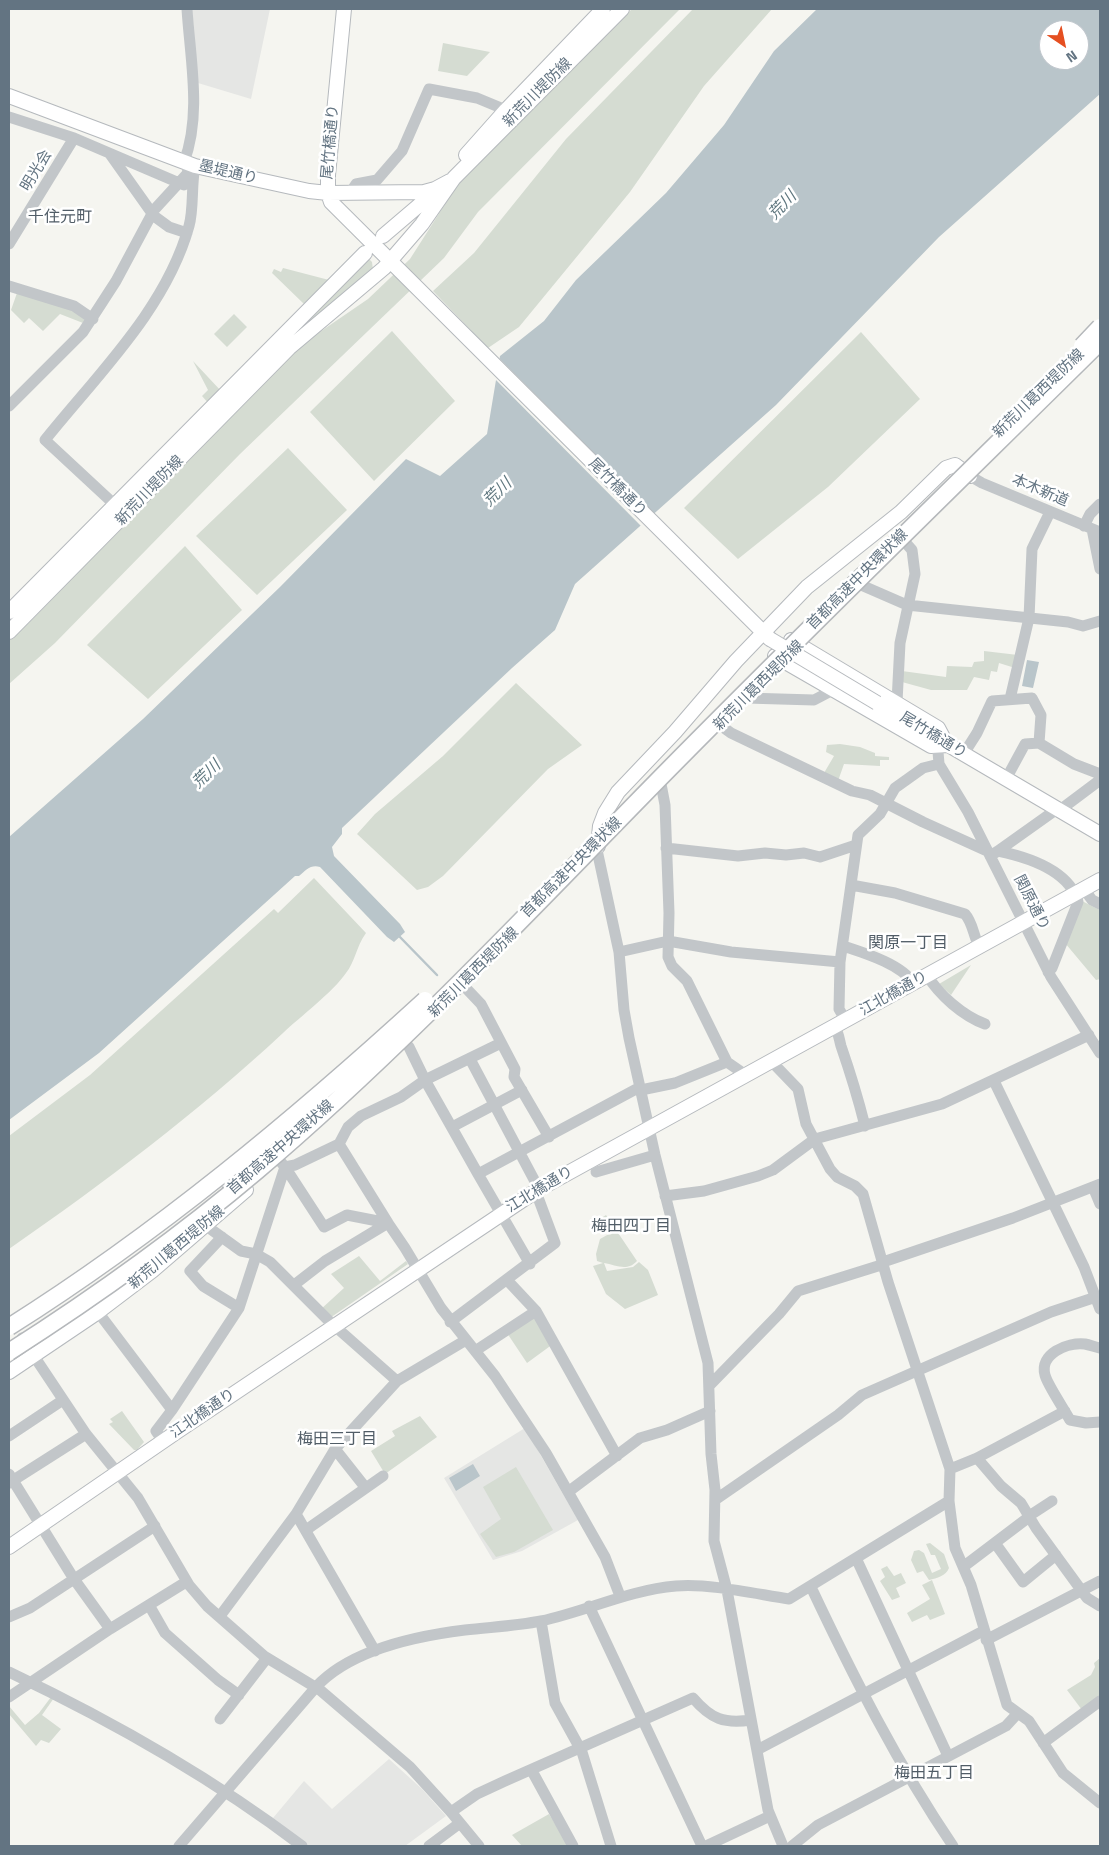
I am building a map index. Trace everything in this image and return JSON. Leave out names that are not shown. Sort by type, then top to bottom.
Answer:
[{"type":"highway","name":"首都高速中央環状線","points":[[9,1328],[123,1250],[282,1125],[377,1044],[452,974],[882,541],[1100,327]]},
{"type":"highway","name":"首都高速中央環状線","points":[[9,1352],[77,1307],[178,1234],[296,1138],[387,1052],[817,620],[1100,342]]},
{"type":"highway","points":[[13,1337],[84,1289],[170,1224],[242,1165],[282,1125]]},
{"type":"highway","points":[[9,1361],[105,1296],[145,1266],[178,1234]]},
{"type":"main road","name":"尾竹橋通り","points":[[344,9],[328,193],[336,208],[766,636],[941,743],[1100,834]]},
{"type":"main road","name":"新荒川堤防線","points":[[454,178],[462,160],[506,110],[603,9]]},
{"type":"main road","name":"新荒川堤防線","points":[[9,632],[289,348],[394,266],[454,178],[622,9]]},
{"type":"main road","name":"墨堤通り","points":[[9,96],[189,164],[261,181],[328,193],[424,192],[442,186],[454,178]]},
{"type":"main road","points":[[383,236],[442,186]]},
{"type":"main road","name":"新荒川堤防線","points":[[9,612],[365,253]]},
{"type":"main road","name":"新荒川葛西堤防線","points":[[9,1346],[13,1337],[132,1262],[270,1149],[455,977],[780,658],[966,472],[1100,334]]},
{"type":"main road","name":"新荒川堤防線","points":[[227,392],[240,386],[276,352],[289,348]]},
{"type":"main road","name":"新荒川葛西堤防線","points":[[795,643],[861,585],[904,541],[966,472],[1100,350]]},
{"type":"main road","points":[[597,850],[598,835],[605,812],[618,792],[675,732],[710,689],[766,636],[807,587],[901,512],[943,470],[952,465],[966,472]]},
{"type":"main road","points":[[780,658],[932,746],[941,743],[938,728],[795,643]]},
{"type":"main road","name":"新荒川葛西堤防線","points":[[9,1372],[98,1312],[152,1271],[205,1225],[282,1164],[597,850],[746,698],[780,658]]},
{"type":"main road","name":"江北橋通り","points":[[9,1547],[163,1441],[537,1190],[744,1078],[1100,880]]},
{"type":"street","points":[[115,505],[45,440],[109,360],[130,338],[170,273],[186,233],[190,220],[191,188],[189,164],[193,120],[187,9]]},
{"type":"street","points":[[350,193],[356,184],[377,180],[402,151],[429,88],[477,98],[506,110]]},
{"type":"street","points":[[9,117],[74,138],[191,188]]},
{"type":"street","name":"明光会","points":[[9,244],[74,138]]},
{"type":"street","points":[[109,153],[152,213],[169,227],[186,233]]},
{"type":"street","points":[[9,406],[55,362],[93,319],[116,281],[152,213],[187,174],[189,164]]},
{"type":"street","points":[[9,286],[74,306],[93,319]]},
{"type":"street","name":"本木新道","points":[[966,472],[982,483],[1092,529]]},
{"type":"street","points":[[1100,504],[1090,514],[1100,569]]},
{"type":"street","points":[[1010,699],[1029,618],[1032,549],[1050,512]]},
{"type":"street","points":[[897,702],[900,643],[907,605],[916,574],[912,550],[904,541]]},
{"type":"street","points":[[861,585],[907,605],[1029,618],[1083,626],[1100,621]]},
{"type":"street","points":[[746,698],[814,700],[833,690]]},
{"type":"street","points":[[963,755],[977,733],[992,701],[1032,698],[1041,715],[1038,743]]},
{"type":"street","points":[[720,725],[740,738],[852,791],[870,795],[992,853],[1031,859],[1100,904]]},
{"type":"street","points":[[865,1126],[854,1078],[840,1043],[839,1033],[840,962],[856,845],[858,835],[875,821],[895,788],[923,768],[939,764],[941,743]]},
{"type":"street","points":[[1006,779],[1025,744],[1038,743],[1074,764],[1100,774]]},
{"type":"street","name":"関原通り","points":[[939,764],[992,853],[1048,972],[1089,1035],[1099,1047]]},
{"type":"street","points":[[992,853],[1059,810],[1100,780]]},
{"type":"street","points":[[661,784],[664,791],[669,913],[668,957],[672,966],[687,981],[727,1062],[740,1071],[744,1078]]},
{"type":"street","points":[[666,848],[738,856],[765,853],[786,855],[804,853],[820,856],[856,845]]},
{"type":"street","points":[[597,850],[619,952],[624,1010],[640,1089],[665,1196],[707,1354],[710,1385],[711,1454],[716,1500],[714,1541],[727,1590],[770,1816],[783,1846]]},
{"type":"street","points":[[851,885],[895,893],[965,914],[971,921],[972,932],[979,946]]},
{"type":"street","points":[[1048,972],[1052,968],[1078,902],[1080,892]]},
{"type":"street","points":[[619,952],[668,941],[731,952],[840,962]]},
{"type":"street","points":[[843,946],[871,955],[905,973],[912,984]]},
{"type":"street","points":[[927,975],[948,1000],[978,1022],[985,1024]]},
{"type":"street","points":[[463,985],[481,1004],[515,1069],[514,1077],[548,1137]]},
{"type":"street","points":[[665,1196],[704,1191],[758,1176],[773,1170],[815,1139],[942,1104],[1089,1035]]},
{"type":"street","points":[[404,1042],[409,1047],[425,1080],[530,1264]]},
{"type":"street","points":[[282,1164],[295,1165],[339,1144],[348,1126],[361,1116],[401,1097],[425,1080],[501,1043]]},
{"type":"street","points":[[450,1322],[556,1243],[537,1190],[520,1152],[470,1059]]},
{"type":"street","points":[[478,1174],[640,1089],[675,1083],[727,1062]]},
{"type":"street","points":[[772,1062],[798,1089],[806,1124],[830,1169],[837,1177],[855,1186],[863,1194],[882,1264],[950,1469],[949,1501],[952,1534],[971,1585],[1007,1705],[1029,1721],[1063,1773],[1100,1803]]},
{"type":"street","points":[[994,1081],[1084,1267],[1100,1309]]},
{"type":"street","points":[[452,1128],[522,1090]]},
{"type":"street","points":[[339,1144],[450,1322],[495,1376],[546,1453],[605,1557],[620,1596]]},
{"type":"street","points":[[270,1149],[324,1227],[347,1215],[388,1223]]},
{"type":"street","points":[[596,1172],[655,1155]]},
{"type":"street","points":[[163,1441],[156,1431],[172,1410],[238,1308],[282,1164]]},
{"type":"street","points":[[710,1385],[779,1314],[798,1291],[1013,1218],[1097,1186],[1100,1204]]},
{"type":"street","points":[[294,1285],[325,1260],[388,1223]]},
{"type":"street","points":[[205,1225],[241,1251],[256,1254],[270,1262],[335,1326],[397,1381]]},
{"type":"street","points":[[222,1237],[190,1271],[203,1286],[238,1308]]},
{"type":"street","points":[[507,1280],[536,1311],[617,1456]]},
{"type":"street","points":[[716,1500],[838,1415],[862,1395],[1051,1312],[1096,1297]]},
{"type":"street","points":[[475,1351],[536,1311]]},
{"type":"street","points":[[98,1312],[172,1410]]},
{"type":"street","points":[[13,1337],[33,1356],[86,1434],[138,1498],[186,1582],[220,1616],[267,1658],[316,1687],[410,1767],[452,1812],[478,1846]]},
{"type":"street","points":[[220,1616],[296,1514],[335,1450],[397,1381],[466,1340]]},
{"type":"street","points":[[1100,1348],[1084,1344],[1068,1346],[1050,1354],[1045,1360],[1045,1376],[1070,1420],[1076,1422],[1100,1422]]},
{"type":"street","points":[[9,1436],[63,1400]]},
{"type":"street","points":[[568,1492],[646,1436],[667,1430],[710,1411]]},
{"type":"street","points":[[950,1469],[977,1458],[1064,1411]]},
{"type":"street","points":[[86,1434],[10,1479],[74,1579],[110,1629]]},
{"type":"street","points":[[335,1450],[366,1487]]},
{"type":"street","points":[[977,1458],[1001,1486],[1021,1503],[1082,1591],[1094,1604],[1100,1606]]},
{"type":"street","points":[[306,1530],[383,1476]]},
{"type":"street","points":[[179,1846],[316,1687],[333,1670],[375,1651],[393,1644],[463,1630],[541,1621],[620,1596],[676,1586],[702,1585],[789,1599],[949,1501]]},
{"type":"street","points":[[963,1567],[1052,1501]]},
{"type":"street","points":[[296,1514],[375,1651]]},
{"type":"street","points":[[9,1618],[30,1608],[154,1526]]},
{"type":"street","points":[[995,1543],[1023,1582],[1056,1555]]},
{"type":"street","points":[[856,1558],[910,1670],[948,1756]]},
{"type":"street","points":[[757,1750],[910,1670],[1100,1581]]},
{"type":"street","points":[[9,1697],[110,1629],[186,1582]]},
{"type":"street","points":[[811,1587],[863,1694],[909,1776],[953,1846]]},
{"type":"street","points":[[149,1605],[165,1633],[218,1680],[238,1695]]},
{"type":"street","points":[[589,1606],[702,1846]]},
{"type":"street","points":[[541,1621],[555,1703],[579,1747],[591,1776],[611,1846]]},
{"type":"street","points":[[220,1719],[267,1658]]},
{"type":"street","points":[[9,1672],[138,1738],[227,1791],[302,1846]]},
{"type":"street","points":[[452,1812],[477,1794],[532,1771],[579,1747],[693,1698],[710,1715],[731,1723],[751,1720]]},
{"type":"street","points":[[1043,1743],[1100,1701]]},
{"type":"street","points":[[792,1846],[818,1825],[1006,1726],[1018,1713]]},
{"type":"street","points":[[532,1771],[573,1846]]},
{"type":"street","points":[[706,1846],[770,1816]]},
{"type":"street","points":[[430,1846],[460,1823]]},
{"type":"shaded area","points":[[192,9],[270,9],[251,99],[198,83]]},
{"type":"shaded area","points":[[632,9],[680,9],[478,212],[444,258],[240,454],[55,643],[9,684],[9,637],[295,349],[368,299],[410,259],[461,179]]},
{"type":"shaded area","points":[[693,9],[772,9],[704,86],[630,192],[519,327],[488,348],[433,291],[474,253],[566,139]]},
{"type":"shaded area","points":[[443,43],[490,52],[467,76],[438,71]]},
{"type":"shaded area","points":[[368,258],[372,262],[373,270],[285,344],[317,306]]},
{"type":"shaded area","points":[[283,268],[329,280],[304,304],[272,273],[274,269],[281,272]]},
{"type":"shaded area","points":[[17,293],[74,310],[86,319],[83,323],[60,314],[43,331],[29,318],[24,323],[11,310]]},
{"type":"shaded area","points":[[234,314],[247,327],[227,347],[214,334]]},
{"type":"shaded area","points":[[392,331],[455,401],[374,481],[310,412]]},
{"type":"shaded area","points":[[861,332],[920,399],[828,487],[738,559],[684,508]]},
{"type":"shaded area","points":[[193,361],[222,392],[209,404],[202,396],[208,390]]},
{"type":"shaded area","points":[[288,448],[347,510],[257,595],[196,536]]},
{"type":"shaded area","points":[[185,546],[242,610],[148,699],[87,645]]},
{"type":"shaded area","points":[[984,651],[1018,655],[1015,668],[999,663],[997,672],[991,671],[989,680],[974,677],[967,690],[931,690],[902,682],[902,671],[946,677],[947,666],[972,667],[974,662],[984,661]]},
{"type":"shaded area","points":[[516,683],[582,745],[548,769],[443,876],[428,887],[417,890],[357,834],[375,814],[443,756]]},
{"type":"shaded area","points":[[840,744],[860,747],[875,753],[875,756],[889,757],[889,760],[880,760],[880,766],[844,764],[838,781],[824,773],[834,756],[826,752],[827,745]]},
{"type":"shaded area","points":[[314,878],[366,933],[349,969],[340,980],[325,996],[250,1063],[184,1119],[80,1199],[9,1249],[9,1136],[90,1075],[274,909],[278,913]]},
{"type":"shaded area","points":[[1082,901],[1100,910],[1100,979],[1096,980],[1065,943]]},
{"type":"shaded area","points":[[971,965],[951,995],[939,984]]},
{"type":"shaded area","points":[[606,1215],[637,1261],[625,1267],[604,1263],[607,1271],[633,1267],[639,1262],[648,1270],[658,1295],[625,1309],[606,1294],[593,1266],[603,1263],[597,1261],[596,1254],[600,1239],[609,1234],[603,1217]]},
{"type":"shaded area","points":[[359,1256],[380,1281],[406,1261],[408,1264],[330,1318],[320,1310],[344,1288],[331,1274]]},
{"type":"shaded area","points":[[534,1315],[553,1344],[527,1363],[507,1333]]},
{"type":"shaded area","points":[[122,1411],[144,1442],[137,1450],[134,1450],[109,1424],[113,1422],[110,1419]]},
{"type":"shaded area","points":[[420,1416],[437,1437],[385,1474],[371,1451],[395,1436],[392,1431]]},
{"type":"shaded area","points":[[525,1428],[578,1520],[522,1551],[493,1560],[444,1478]]},
{"type":"shaded area","points":[[516,1467],[553,1530],[514,1552],[496,1557],[480,1534],[501,1519],[483,1487]]},
{"type":"shaded area","points":[[930,1543],[944,1554],[949,1568],[943,1575],[929,1580],[923,1571],[917,1573],[911,1560],[914,1551],[919,1550],[924,1553],[932,1573],[941,1569],[935,1555],[931,1555],[926,1544]]},
{"type":"shaded area","points":[[887,1566],[894,1576],[901,1573],[906,1583],[896,1588],[900,1597],[892,1600],[880,1581],[885,1577],[881,1569]]},
{"type":"shaded area","points":[[932,1580],[945,1614],[930,1620],[927,1615],[912,1622],[907,1613],[930,1599],[922,1585]]},
{"type":"shaded area","points":[[1100,1658],[1100,1696],[1082,1710],[1067,1690],[1091,1675],[1095,1667],[1094,1663]]},
{"type":"shaded area","points":[[51,1697],[54,1698],[42,1715],[61,1729],[49,1743],[41,1740],[36,1746],[9,1714],[9,1706],[25,1725],[39,1713]]},
{"type":"shaded area","points":[[389,1759],[422,1789],[446,1816],[405,1846],[307,1846],[273,1818],[304,1781],[332,1809]]},
{"type":"shaded area","points":[[549,1814],[569,1846],[522,1846],[512,1835]]},
{"type":"water","name":"荒川","points":[[817,9],[1100,9],[1100,94],[939,237],[776,405],[575,584],[555,630],[342,828],[342,834],[332,847],[334,856],[400,924],[405,932],[394,942],[320,867],[314,866],[309,868],[299,876],[295,876],[99,1053],[9,1120],[9,837],[143,719],[280,587],[406,459],[440,476],[487,434],[500,356],[544,321],[576,280],[666,193],[724,125],[774,51]]},
{"type":"water","points":[[1027,660],[1039,662],[1033,688],[1022,686]]},
{"type":"water","points":[[473,1464],[480,1476],[456,1491],[449,1478]]},
{"type":"pier","points":[[497,356],[656,515],[642,527],[494,378]]},
{"type":"waterway","points":[[398,935],[437,975]]},
{"type":"district","name":"千住元町","points":[[60,218]]},
{"type":"district","name":"関原一丁目","points":[[908,944]]},
{"type":"district","name":"梅田四丁目","points":[[631,1227]]},
{"type":"district","name":"梅田三丁目","points":[[337,1440]]},
{"type":"district","name":"梅田五丁目","points":[[934,1774]]}]
